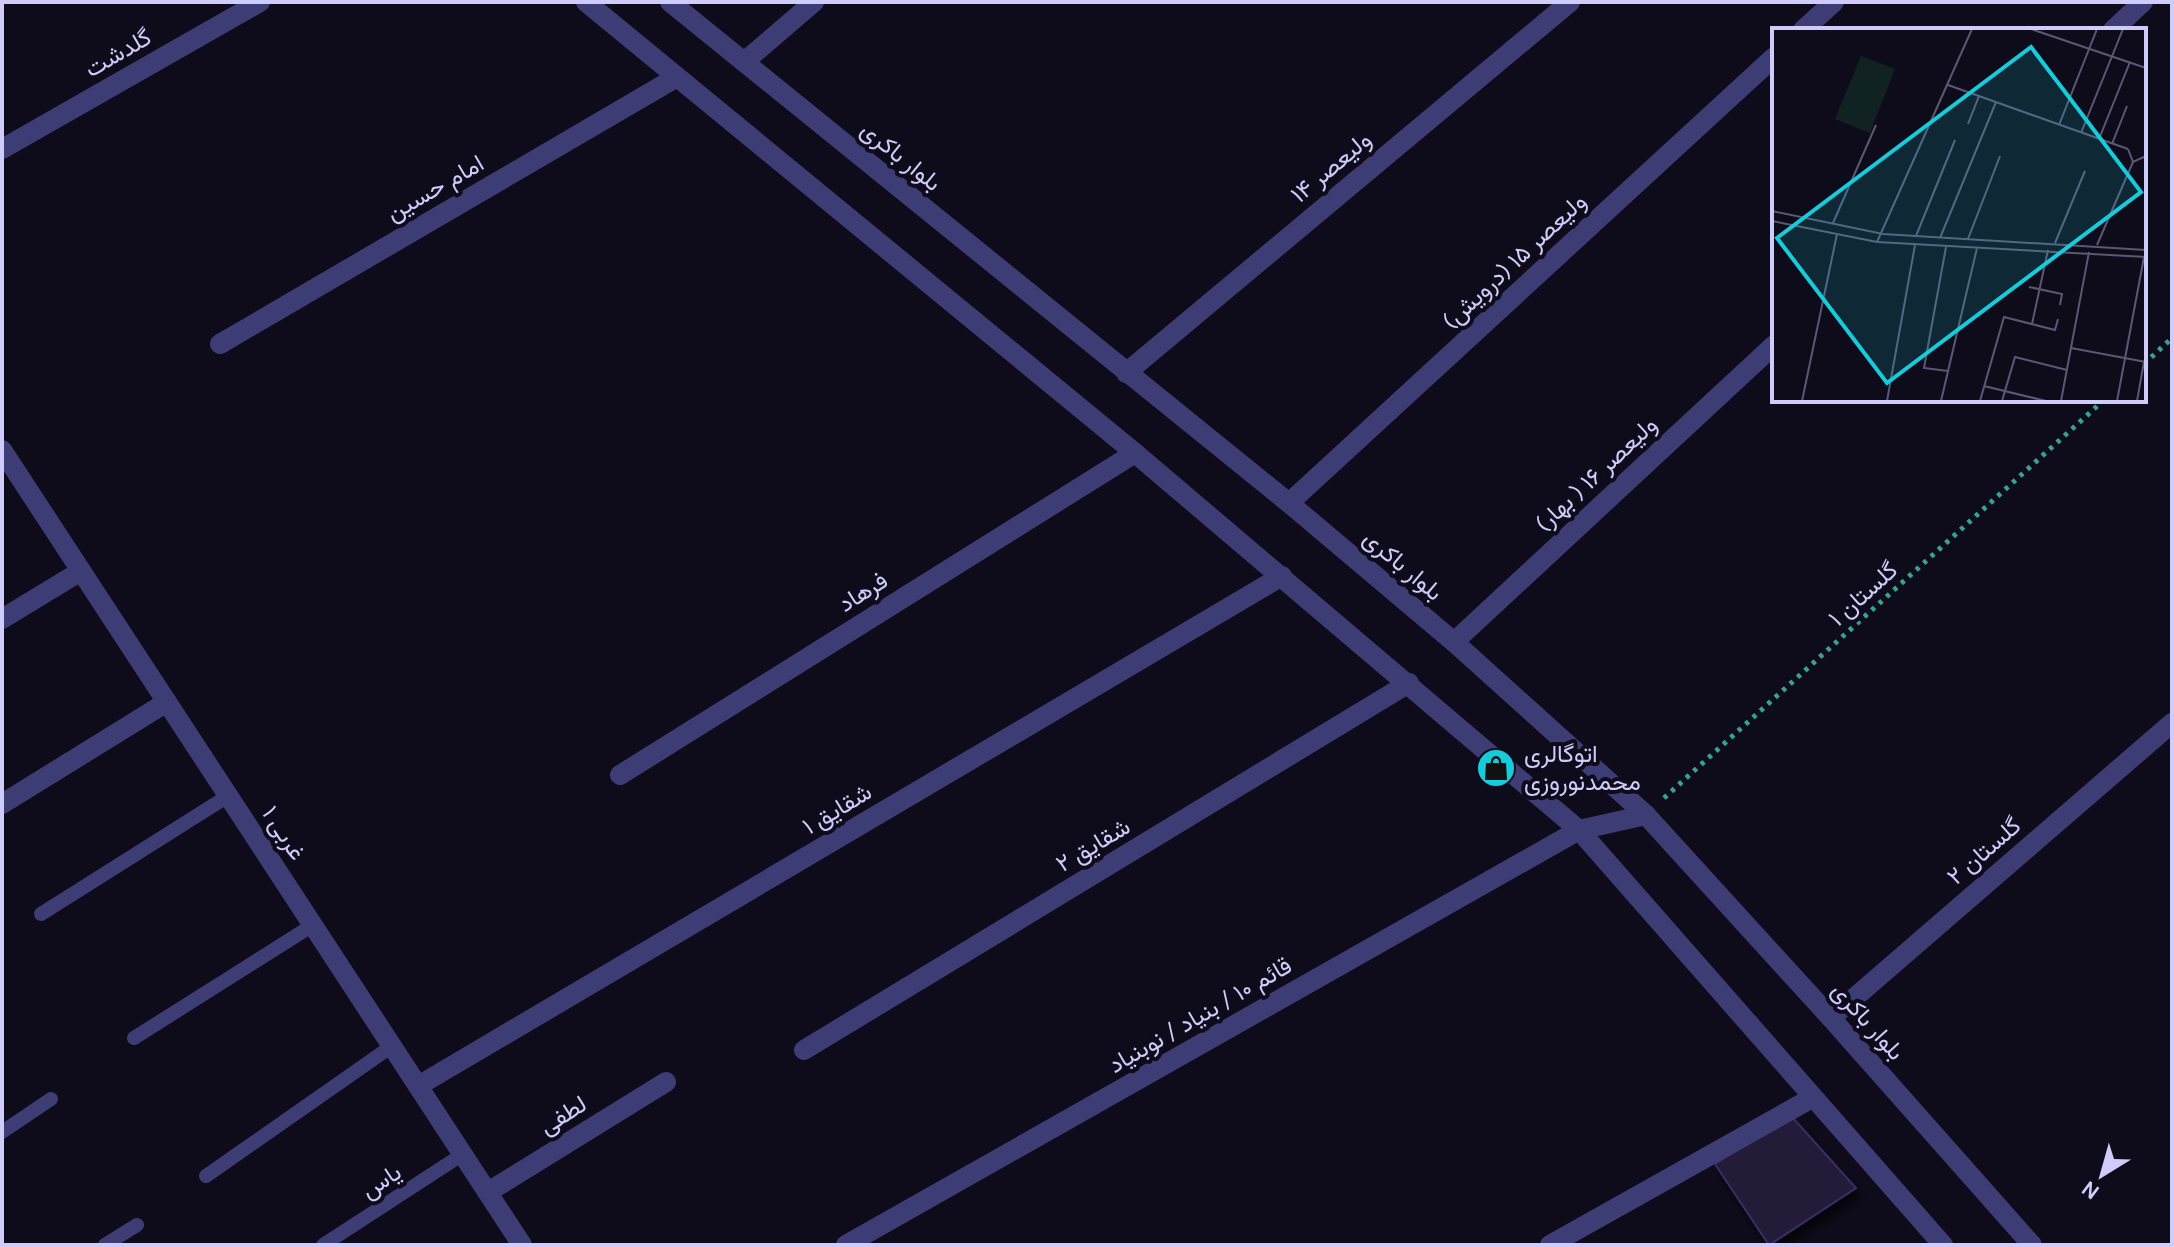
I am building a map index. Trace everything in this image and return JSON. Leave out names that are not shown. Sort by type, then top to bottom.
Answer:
[{"type":"street","name":"گلدشت","points":[[2,149],[260,2]]},
{"type":"street","points":[[586,2],[1135,453],[1579,830],[1943,1245]]},
{"type":"street","name":"بلوار باکری","points":[[670,2],[1289,503],[1454,642],[1646,815],[2032,1245]]},
{"type":"street","points":[[744,62],[814,2]]},
{"type":"street","name":"ولیعصر ۱۴","points":[[1126,373],[1570,2]]},
{"type":"street","points":[[1805,28],[1834,2]]},
{"type":"street","points":[[2115,28],[2143,2]]},
{"type":"street","name":"ولیعصر ۱۵ (درویش)","points":[[1289,503],[1772,59]]},
{"type":"street","name":"امام حسین","points":[[220,344],[677,77]]},
{"type":"street","name":"ولیعصر ۱۶ ( بهار)","points":[[1454,642],[1772,347]]},
{"type":"street","name":"فرهاد","points":[[620,775],[1135,453]]},
{"type":"street","name":"۱ غربی","points":[[4,458],[488,1192],[517,1243]]},
{"type":"street","points":[[2,619],[81,571]]},
{"type":"street","name":"شقایق ۱","points":[[418,1086],[1282,576]]},
{"type":"street","name":"شقایق ۲","points":[[804,1050],[1409,683]]},
{"type":"street","points":[[2,804],[167,702]]},
{"type":"street","name":"گلستان ۲","points":[[1831,1018],[2172,723]]},
{"type":"street","name":"قائم ۱۰ / بنیاد / نوبنیاد","points":[[846,1245],[1579,830],[1646,815]]},
{"type":"street","name":"لطفی","points":[[488,1192],[666,1082]]},
{"type":"street","points":[[1550,1245],[1812,1098]]},
{"type":"lane","points":[[41,914],[228,796]]},
{"type":"lane","points":[[134,1038],[313,925]]},
{"type":"lane","points":[[206,1176],[392,1046]]},
{"type":"lane","points":[[2,1132],[51,1099]]},
{"type":"lane","name":"یاس","points":[[323,1245],[463,1154]]},
{"type":"lane","points":[[105,1245],[137,1225]]},
{"type":"path","points":[[2146,362],[2172,338]]},
{"type":"path","name":"گلستان ۱","points":[[1646,815],[2102,402]]},
{"type":"building","points":[[1792,1117],[1856,1188],[1769,1245],[1715,1164]]},
{"type":"place","name":"اتوگالری محمدنوروزی","points":[[1496,768]]}]
